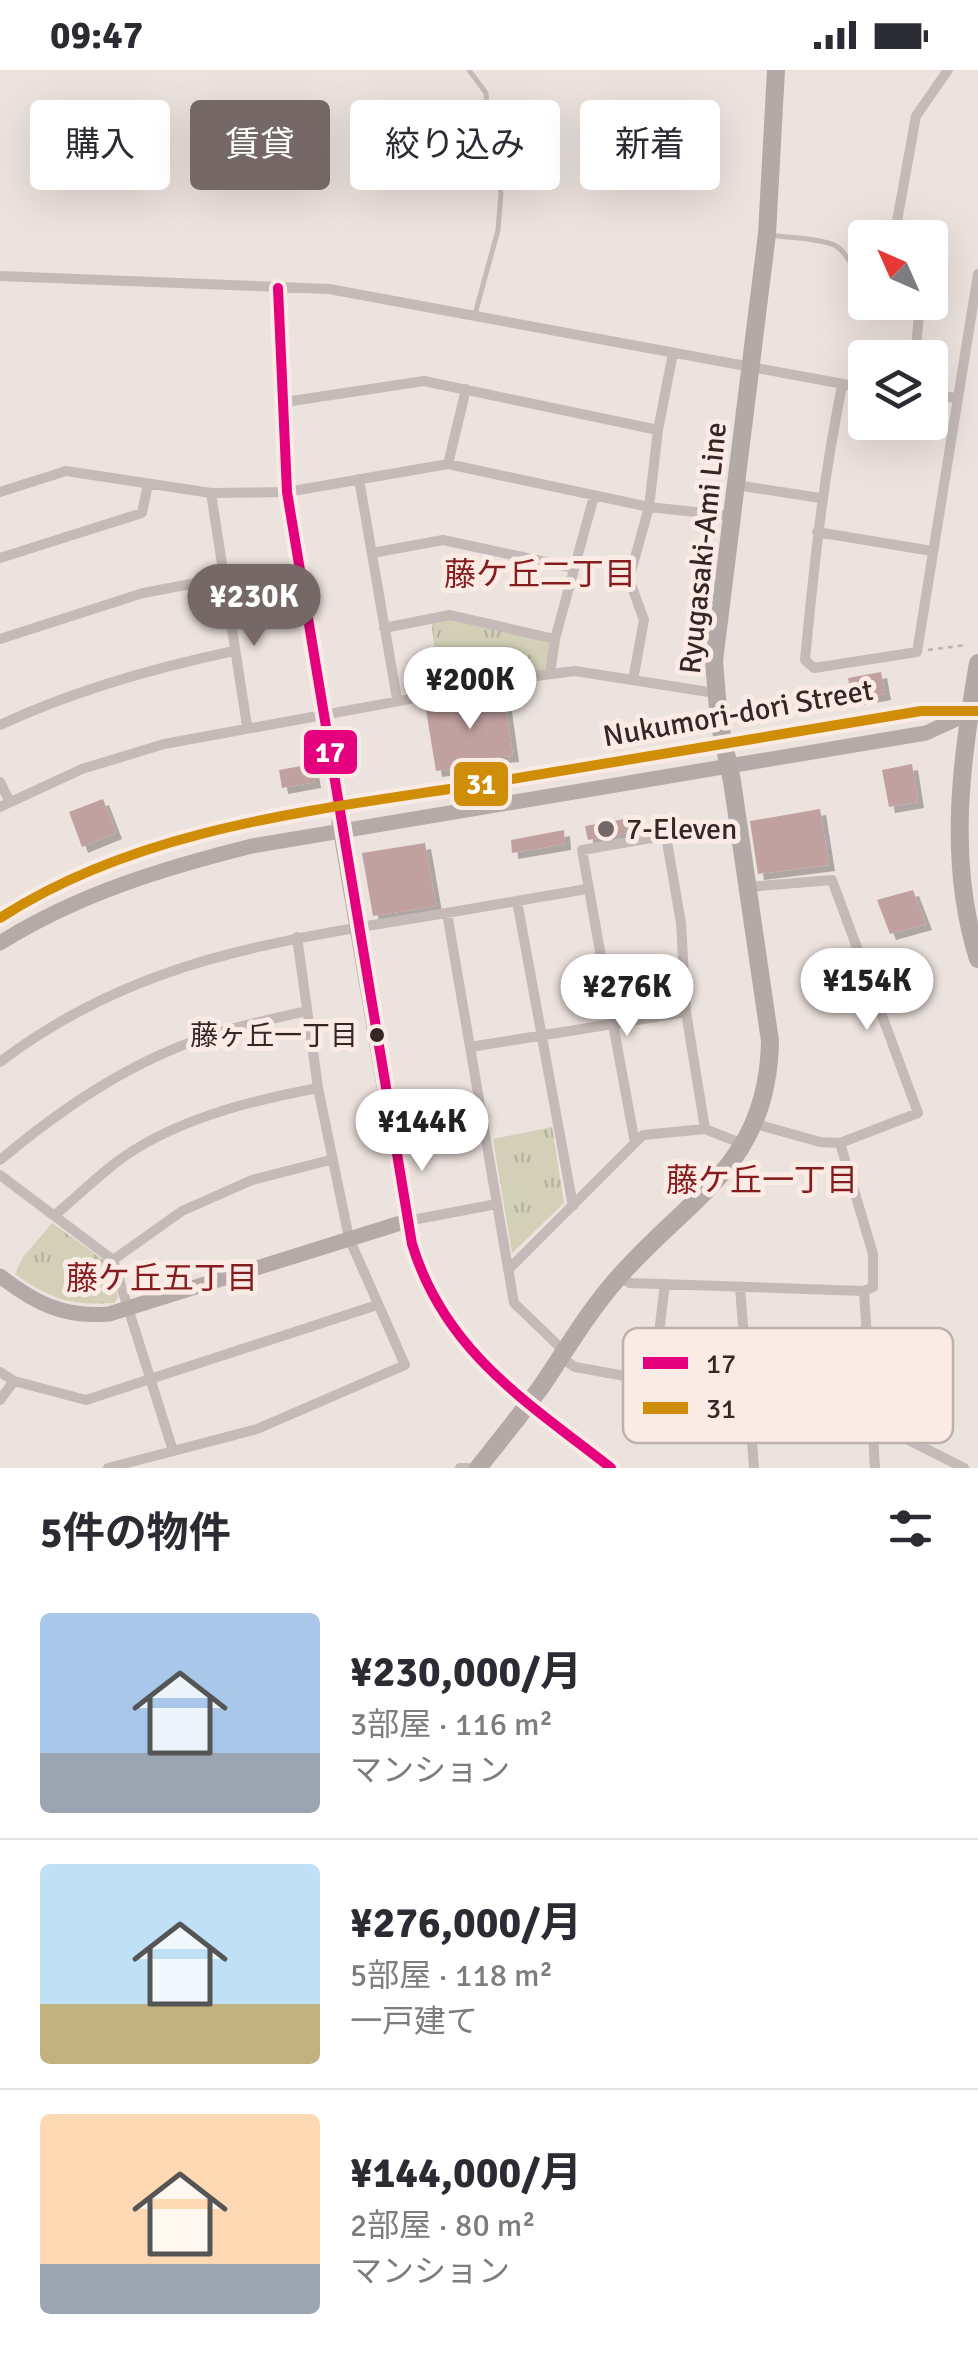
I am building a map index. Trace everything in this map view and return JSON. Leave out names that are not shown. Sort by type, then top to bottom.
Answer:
[{"type":"main road","name":"Ryugasaki-Ami Line","points":[[478,1468],[619,1276],[746,1145],[768,1082],[770,1041],[715,693],[717,633],[766,234],[776,70]]},
{"type":"main road","points":[[978,663],[974,712],[960,786],[958,840],[964,898],[978,959]]},
{"type":"main road","name":"Nukumori-dori Street","points":[[0,918],[61,884],[170,842],[337,808],[920,711],[974,712]]},
{"type":"main road","name":"Nukumori-dori Street","points":[[0,943],[72,904],[179,864],[341,830],[926,734],[974,712]]},
{"type":"main road","points":[[337,808],[407,1222],[423,1277],[436,1303],[472,1353],[498,1380],[611,1468]]},
{"type":"main road","points":[[0,1276],[55,1311],[90,1316],[128,1310],[407,1222]]},
{"type":"street","points":[[897,220],[916,116],[948,70]]},
{"type":"street","points":[[842,386],[820,498],[805,660],[814,668],[917,652],[957,398],[976,306],[978,274]]},
{"type":"street","points":[[0,276],[329,289],[848,387]]},
{"type":"street","points":[[278,288],[287,492],[337,808]]},
{"type":"street","points":[[633,680],[644,620],[629,580],[649,506],[673,354]]},
{"type":"street","points":[[285,402],[424,380],[658,430]]},
{"type":"street","points":[[448,464],[466,390]]},
{"type":"street","points":[[948,397],[957,398]]},
{"type":"street","points":[[0,492],[66,471],[210,493],[287,492],[448,464],[594,496],[732,516]]},
{"type":"street","points":[[359,479],[397,699]]},
{"type":"street","points":[[0,558],[142,513],[148,484]]},
{"type":"street","points":[[736,485],[820,498]]},
{"type":"street","points":[[210,493],[248,726]]},
{"type":"street","points":[[550,674],[554,639],[594,496]]},
{"type":"street","points":[[817,532],[932,551]]},
{"type":"street","points":[[372,554],[443,540],[574,568]]},
{"type":"street","points":[[0,639],[143,593],[223,578]]},
{"type":"street","points":[[384,628],[450,615],[554,639]]},
{"type":"street","points":[[0,725],[49,702],[156,667],[234,651]]},
{"type":"street","points":[[0,782],[5,805],[82,769],[164,744],[550,674],[575,671],[715,693]]},
{"type":"street","points":[[635,1143],[582,850],[738,824]]},
{"type":"street","points":[[666,836],[681,923],[686,1012],[705,1129]]},
{"type":"street","points":[[748,887],[832,880],[918,1114],[840,1142],[810,1140],[756,1124]]},
{"type":"street","points":[[0,1062],[78,1011],[140,981],[221,954],[297,937],[587,889]]},
{"type":"street","points":[[517,901],[573,1206]]},
{"type":"street","points":[[447,913],[514,1303],[575,1366],[623,1375]]},
{"type":"street","points":[[108,1468],[257,1429],[405,1366],[348,1238],[330,1160],[297,937]]},
{"type":"street","points":[[0,1160],[49,1119],[119,1075],[218,1032],[306,1011]]},
{"type":"street","points":[[470,1047],[686,1012]]},
{"type":"street","points":[[55,1215],[117,1162],[178,1128],[255,1100],[318,1088]]},
{"type":"street","points":[[508,1270],[643,1135],[705,1129],[746,1145]]},
{"type":"street","points":[[619,1276],[630,1283],[864,1291],[872,1287],[873,1254],[840,1142]]},
{"type":"street","points":[[113,1260],[182,1211],[252,1180],[330,1160]]},
{"type":"street","points":[[0,1175],[113,1260],[172,1451]]},
{"type":"street","points":[[407,1222],[497,1204]]},
{"type":"street","points":[[660,1328],[665,1284]]},
{"type":"street","points":[[740,1287],[743,1328]]},
{"type":"street","points":[[864,1291],[866,1328]]},
{"type":"street","points":[[0,1372],[14,1381],[86,1400],[377,1305]]},
{"type":"street","points":[[0,1400],[14,1381]]},
{"type":"street","points":[[752,1443],[754,1468]]},
{"type":"street","points":[[872,1443],[874,1468]]},
{"type":"street","points":[[916,1443],[964,1468]]},
{"type":"street","points":[[460,1468],[468,1468]]},
{"type":"lane","points":[[469,70],[486,94],[488,150],[501,193],[498,230],[474,317]]},
{"type":"lane","points":[[766,234],[832,244],[842,250],[848,261]]},
{"type":"path","points":[[917,652],[966,645]]},
{"type":"green space","points":[[450,615],[555,639],[550,674],[440,692],[431,619]]},
{"type":"green space","points":[[552,1127],[564,1203],[512,1253],[493,1139]]},
{"type":"green space","points":[[52,1223],[109,1264],[118,1297],[114,1303],[61,1299],[15,1274],[23,1257]]},
{"type":"building","points":[[881,672],[885,694],[852,700],[848,678]]},
{"type":"building","points":[[504,692],[513,756],[436,771],[426,710],[449,706],[448,701]]},
{"type":"building","points":[[312,764],[315,782],[282,788],[279,770]]},
{"type":"building","points":[[912,764],[918,802],[889,807],[882,770]]},
{"type":"building","points":[[103,799],[116,833],[82,847],[69,812]]},
{"type":"building","points":[[820,809],[829,865],[758,874],[750,821]]},
{"type":"building","name":"7-Eleven","points":[[625,819],[626,833],[588,840],[585,826]]},
{"type":"building","points":[[564,830],[565,844],[512,853],[511,840]]},
{"type":"building","points":[[425,843],[436,906],[373,916],[362,853]]},
{"type":"building","points":[[913,890],[926,924],[890,934],[877,900]]},
{"type":"transit line","name":"17","points":[[278,288],[287,492],[412,1244],[427,1282],[467,1345],[520,1397],[611,1468]]},
{"type":"transit line","name":"31","points":[[0,918],[56,886],[115,861],[239,825],[921,711],[978,711]]},
{"type":"place","name":"7-Eleven","points":[[606,829]]},
{"type":"place","name":"藤ヶ丘一丁目","points":[[377,1035]]},
{"type":"district","name":"藤ケ丘二丁目","points":[[540,574]]},
{"type":"district","name":"藤ケ丘一丁目","points":[[762,1180]]},
{"type":"district","name":"藤ケ丘五丁目","points":[[162,1278]]}]
